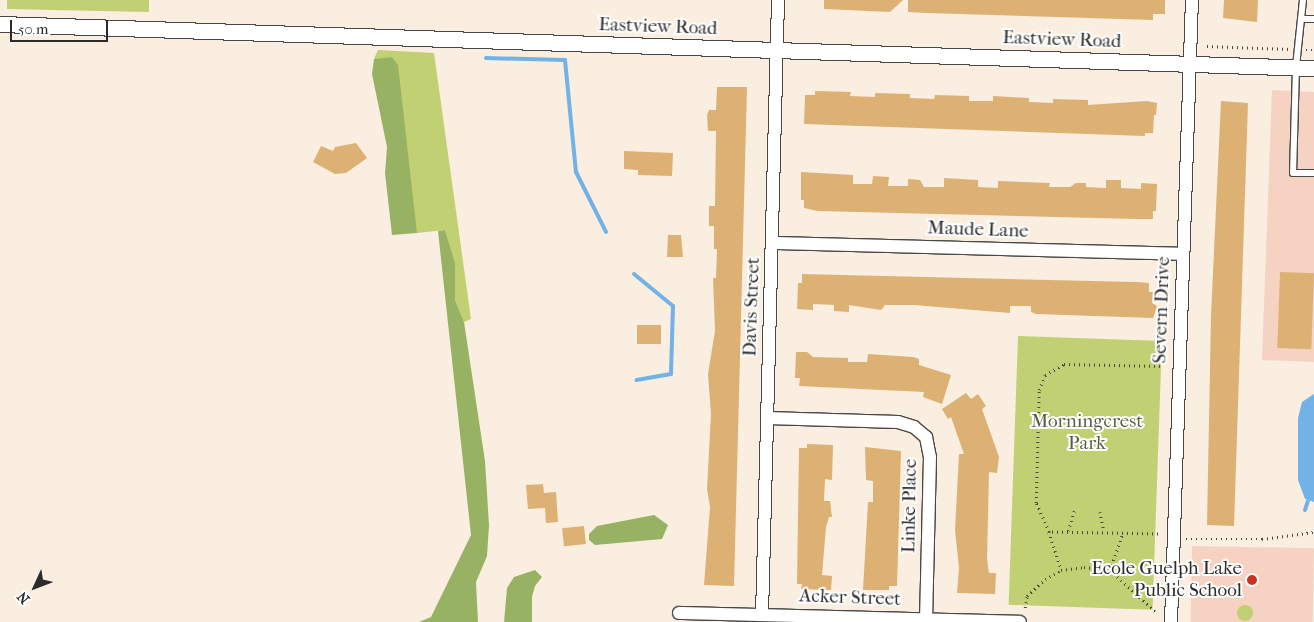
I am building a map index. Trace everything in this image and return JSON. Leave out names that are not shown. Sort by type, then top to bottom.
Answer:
[{"type":"street","name":"Davis Street","points":[[762,615],[778,0]]},
{"type":"street","name":"Severn Drive","points":[[1171,622],[1192,0]]},
{"type":"street","name":"Eastview Road","points":[[0,24],[1314,68]]},
{"type":"street","name":"Maude Lane","points":[[773,243],[1183,254]]},
{"type":"street","name":"Linke Place","points":[[767,418],[898,422],[914,427],[926,437],[930,457],[926,619]]},
{"type":"street","name":"Acker Street","points":[[679,613],[1020,622]]},
{"type":"lane","points":[[1303,0],[1303,19],[1296,67],[1293,173],[1314,173]]},
{"type":"lane","points":[[1303,19],[1314,19]]},
{"type":"path","points":[[1207,46],[1314,50]]},
{"type":"path","points":[[1061,570],[1049,532],[1037,509],[1039,390],[1045,375],[1058,366],[1071,363],[1163,366]]},
{"type":"path","points":[[1068,530],[1074,511]]},
{"type":"path","points":[[1100,512],[1104,531]]},
{"type":"path","points":[[1049,532],[1068,530],[1158,534]]},
{"type":"path","points":[[1185,539],[1262,539],[1314,532]]},
{"type":"path","points":[[1110,570],[1123,533]]},
{"type":"path","points":[[1025,608],[1030,591],[1061,570],[1084,567],[1110,570],[1156,612]]},
{"type":"shaded area","points":[[1272,90],[1314,92],[1314,362],[1262,360]]},
{"type":"shaded area","name":"Ecole Guelph Lake Public School","points":[[1192,546],[1314,548],[1313,622],[1191,622]]},
{"type":"green space","points":[[7,0],[149,0],[149,12],[7,9]]},
{"type":"green space","points":[[378,50],[434,53],[471,319],[464,322],[455,300],[455,262],[445,230],[417,233],[412,199],[374,59]]},
{"type":"green space","points":[[392,57],[398,65],[417,233],[392,235],[385,173],[387,147],[372,74],[374,59]]},
{"type":"green space","points":[[445,230],[455,262],[455,300],[464,322],[485,461],[489,525],[487,556],[476,582],[478,622],[419,622],[431,617],[471,535],[438,231]]},
{"type":"green space","name":"Morningcrest Park","points":[[1018,336],[1162,341],[1153,610],[1009,605]]},
{"type":"green space","points":[[654,515],[668,525],[662,539],[595,545],[589,540],[589,534],[597,526]]},
{"type":"green space","points":[[535,570],[542,577],[535,586],[532,597],[532,622],[504,622],[507,588],[514,577]]},
{"type":"green space","points":[[1245,605],[1253,613],[1245,621],[1237,613]]},
{"type":"water","points":[[1314,394],[1314,502],[1305,499],[1298,480],[1298,418],[1302,402]]},
{"type":"building","points":[[824,0],[903,0],[890,12],[824,9]]},
{"type":"building","points":[[908,0],[1165,0],[1165,14],[1153,14],[1153,20],[908,12]]},
{"type":"building","points":[[1224,0],[1258,0],[1257,22],[1223,18]]},
{"type":"building","points":[[717,87],[747,87],[734,586],[704,585],[710,507],[707,489],[711,414],[708,374],[715,331],[713,278],[716,278],[717,249],[714,249],[714,226],[709,226],[709,206],[715,206],[716,131],[708,131],[707,115],[709,110],[716,110]]},
{"type":"building","points":[[815,91],[851,92],[850,96],[875,97],[875,93],[910,94],[910,98],[934,99],[935,95],[969,96],[969,101],[993,101],[993,96],[1029,98],[1029,102],[1053,103],[1053,99],[1088,100],[1088,105],[1147,101],[1157,103],[1153,133],[1145,133],[1145,136],[804,124],[805,95],[815,95]]},
{"type":"building","points":[[1221,101],[1248,103],[1234,526],[1207,525],[1211,316]]},
{"type":"building","points":[[356,143],[367,158],[346,173],[335,174],[313,162],[321,146],[333,151],[335,147]]},
{"type":"building","points":[[624,151],[673,153],[672,176],[638,175],[638,170],[624,169]]},
{"type":"building","points":[[801,172],[853,175],[853,184],[872,184],[873,176],[889,177],[888,186],[908,186],[908,179],[920,180],[924,187],[944,187],[944,178],[978,180],[978,187],[998,188],[998,181],[1050,183],[1049,187],[1070,187],[1076,183],[1086,183],[1086,187],[1106,188],[1106,180],[1121,180],[1121,188],[1141,189],[1141,183],[1157,184],[1156,211],[1153,211],[1153,219],[1137,219],[818,211],[804,208],[804,200],[801,200]]},
{"type":"building","points":[[668,235],[681,235],[683,257],[667,257]]},
{"type":"building","points":[[1280,272],[1314,273],[1311,349],[1277,348]]},
{"type":"building","points":[[802,274],[1149,283],[1149,292],[1154,292],[1154,303],[1157,307],[1153,318],[1036,314],[1031,312],[1031,306],[1010,306],[1010,313],[914,305],[885,305],[881,310],[849,305],[849,312],[834,311],[834,305],[813,304],[813,310],[797,309],[798,283],[802,283]]},
{"type":"building","points":[[637,325],[661,325],[661,344],[637,344]]},
{"type":"building","points":[[796,352],[807,352],[813,357],[848,358],[848,362],[867,362],[868,354],[913,357],[919,359],[919,365],[951,375],[942,404],[923,397],[924,392],[799,386],[800,378],[795,378]]},
{"type":"building","points":[[966,393],[971,399],[978,394],[986,406],[982,409],[999,457],[997,473],[989,472],[987,559],[989,573],[996,573],[995,594],[957,593],[959,568],[955,530],[959,454],[964,454],[951,417],[948,419],[942,409]]},
{"type":"building","points":[[807,444],[833,445],[832,480],[825,479],[824,501],[830,501],[832,517],[829,517],[826,527],[822,575],[832,576],[831,590],[801,589],[802,584],[797,584],[799,448],[807,448]]},
{"type":"building","points":[[865,447],[901,451],[897,586],[889,586],[889,590],[863,590],[868,502],[873,502],[873,481],[866,480]]},
{"type":"building","points":[[543,484],[544,493],[556,492],[558,522],[546,523],[545,508],[528,509],[526,485]]},
{"type":"building","points":[[584,526],[586,544],[564,546],[562,528]]},
{"type":"waterway","points":[[486,58],[565,60],[576,172],[606,232]]},
{"type":"waterway","points":[[634,274],[673,306],[671,374],[637,380]]},
{"type":"waterway","points":[[1305,510],[1308,501]]},
{"type":"place","name":"Ecole Guelph Lake Public School","points":[[1252,580]]}]
